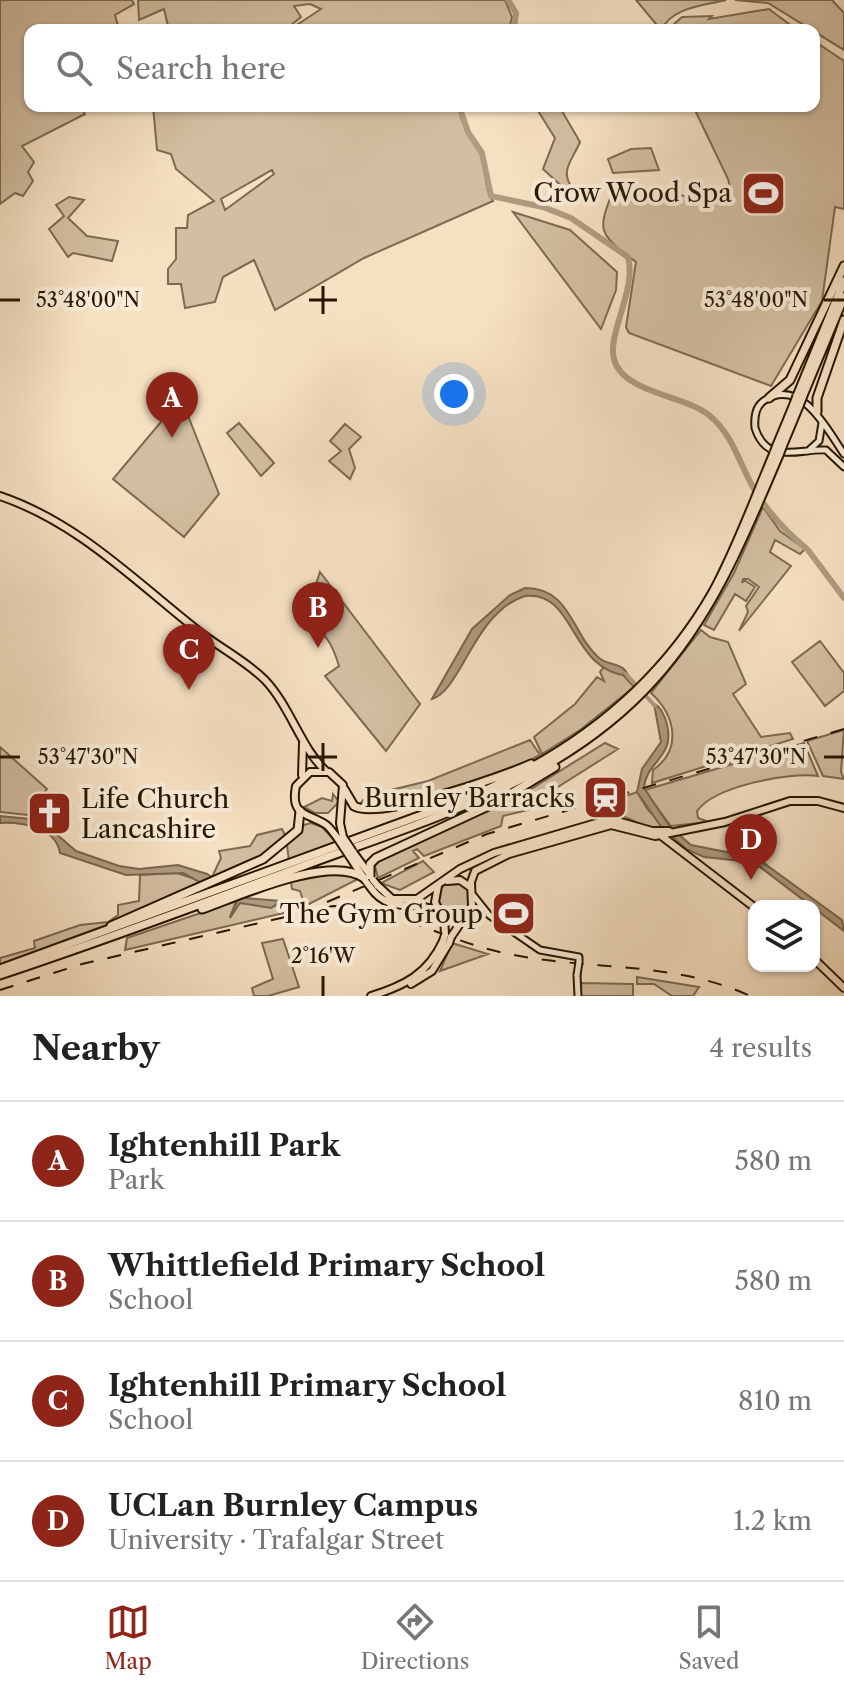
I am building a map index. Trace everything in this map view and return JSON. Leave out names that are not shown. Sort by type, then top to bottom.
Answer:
[{"type":"highway","points":[[769,398],[790,380],[844,266]]},
{"type":"highway","points":[[0,970],[210,901],[491,789],[541,764],[596,726],[647,679],[695,621],[729,561],[778,450],[844,281]]},
{"type":"highway","points":[[798,401],[844,297]]},
{"type":"highway","points":[[817,412],[817,398],[844,320]]},
{"type":"highway","points":[[370,882],[370,867],[376,858],[526,786],[590,741],[650,684],[700,623],[734,563],[752,512]]},
{"type":"highway","points":[[0,970],[11,972],[210,901],[509,786],[561,758],[610,722]]},
{"type":"highway","points":[[344,789],[352,804],[364,810],[442,794],[530,764],[596,726]]},
{"type":"highway","points":[[0,970],[194,891],[263,859],[288,841],[299,827],[300,811]]},
{"type":"highway","points":[[247,887],[335,870],[351,871],[370,882]]},
{"type":"main road","points":[[844,454],[817,412],[788,396],[769,398],[755,414],[758,436],[767,445],[787,454],[830,452],[844,467]]},
{"type":"main road","points":[[807,452],[819,441],[822,422]]},
{"type":"main road","points":[[0,496],[35,511],[97,547],[191,625],[258,674],[283,701],[302,737],[326,771]]},
{"type":"main road","points":[[302,737],[306,758],[295,793],[300,811],[310,819],[322,822],[340,838],[370,882],[391,905],[427,906],[450,917],[479,910],[540,950],[579,960],[578,996]]},
{"type":"main road","points":[[301,779],[313,771],[326,771],[336,776],[344,789],[340,838]]},
{"type":"main road","points":[[399,987],[427,967],[466,914],[473,873],[486,863],[611,825],[659,837],[669,831],[725,822],[790,801],[818,801],[844,808]]},
{"type":"main road","points":[[396,900],[417,895],[470,864],[517,846],[610,819],[669,831]]},
{"type":"main road","points":[[643,828],[748,903]]},
{"type":"main road","points":[[370,882],[383,894],[396,900],[417,899],[470,864]]},
{"type":"main road","points":[[371,996],[415,983],[432,971],[447,939],[447,923],[434,896],[441,884],[460,880],[489,915]]},
{"type":"main road","points":[[820,965],[844,988]]},
{"type":"shaded area","points":[[0,0],[132,0],[134,4],[115,15],[117,24],[24,24],[24,112],[85,114],[22,146],[34,162],[28,172],[33,181],[23,196],[15,193],[0,204]]},
{"type":"shaded area","points":[[138,0],[505,0],[512,17],[510,24],[298,24],[321,9],[310,4],[294,6],[301,17],[292,24],[168,24],[164,9],[139,20]]},
{"type":"shaded area","points":[[636,0],[726,0],[698,6],[673,16],[665,24],[656,24]]},
{"type":"shaded area","points":[[735,0],[832,0],[844,13],[844,50],[820,35],[820,24],[802,24],[768,3]]},
{"type":"shaded area","points":[[769,9],[789,24],[674,24],[682,17],[712,16],[709,19]]},
{"type":"shaded area","points":[[820,45],[844,61],[844,209],[835,207],[822,301],[771,386],[629,333],[626,327],[636,262],[612,243],[604,228],[606,210],[616,182],[690,197],[725,198],[731,191],[696,112],[820,112]]},
{"type":"shaded area","points":[[154,112],[460,112],[482,158],[493,201],[364,258],[275,310],[254,260],[223,277],[215,302],[185,308],[181,284],[168,284],[168,269],[176,259],[176,228],[187,228],[188,215],[214,201],[176,169],[171,154],[157,150]],"holes":[[[272,170],[274,174],[225,210],[221,199]]]},
{"type":"shaded area","points":[[539,112],[562,112],[580,142],[567,171],[573,189],[569,193],[543,169],[555,138]]},
{"type":"shaded area","points":[[651,148],[659,170],[613,173],[608,159],[631,149]]},
{"type":"shaded area","points":[[69,197],[84,200],[68,218],[87,236],[118,241],[112,261],[73,253],[68,257],[49,229],[64,216],[56,205]]},
{"type":"shaded area","points":[[513,212],[570,230],[617,272],[616,290],[601,329]]},
{"type":"shaded area","points":[[181,398],[219,494],[184,537],[113,479]]},
{"type":"shaded area","points":[[239,423],[274,463],[261,476],[227,433]]},
{"type":"shaded area","points":[[345,424],[361,437],[349,449],[355,468],[350,479],[329,461],[341,451],[330,441]]},
{"type":"shaded area","points":[[763,507],[780,531],[805,549],[800,554],[775,540],[770,552],[791,566],[739,631],[748,612],[746,606],[759,587],[743,579],[742,583],[744,580],[755,587],[746,601],[735,594],[714,630],[704,625],[734,573]]},
{"type":"shaded area","points":[[320,572],[420,704],[386,751],[325,676],[339,666],[336,658],[323,634],[304,621]]},
{"type":"shaded area","points":[[525,588],[552,595],[599,658],[623,668],[628,676],[608,670],[594,660],[555,605],[542,598],[525,596],[508,604],[493,617],[452,682],[432,699],[472,629],[510,595]]},
{"type":"shaded area","points":[[701,630],[710,637],[728,642],[746,684],[733,694],[761,737],[790,733],[793,739],[652,783],[653,770],[669,752],[672,732],[666,711],[651,693]]},
{"type":"shaded area","points":[[820,641],[844,673],[844,691],[825,706],[792,662]]},
{"type":"shaded area","points":[[604,667],[623,675],[634,687],[580,730],[542,754],[534,737],[575,704],[597,677],[604,681],[600,672]]},
{"type":"shaded area","points":[[654,704],[665,718],[668,742],[650,770],[644,788],[670,827],[691,845],[757,858],[815,900],[803,900],[760,867],[742,861],[704,857],[686,849],[660,825],[637,792],[642,769],[661,742]]},
{"type":"shaded area","points":[[844,730],[841,772],[844,779],[823,776],[807,741]]},
{"type":"shaded area","points":[[530,740],[540,755],[501,773],[401,803],[359,806],[363,800],[376,800],[391,790],[428,781]]},
{"type":"shaded area","points":[[605,743],[618,749],[550,792],[549,805],[503,816],[501,826],[424,856],[417,849],[413,851],[419,858],[378,878],[374,862],[518,797]]},
{"type":"shaded area","points":[[804,743],[818,776],[772,779],[719,794],[697,811],[698,818],[709,822],[671,826],[645,790]]},
{"type":"shaded area","points":[[0,747],[47,789],[28,815],[0,812]]},
{"type":"shaded area","points":[[637,792],[648,810],[666,828],[655,830],[613,812],[615,800]]},
{"type":"shaded area","points":[[333,794],[339,802],[328,813],[315,813],[304,807],[322,798],[332,801]]},
{"type":"shaded area","points":[[0,816],[40,820],[76,851],[119,866],[139,869],[178,865],[207,874],[245,898],[281,901],[271,908],[240,903],[230,918],[237,902],[183,873],[126,875],[60,853],[52,837],[45,832],[27,825],[0,823]]},
{"type":"shaded area","points":[[311,823],[322,827],[337,843],[289,861],[287,845],[304,825]]},
{"type":"shaded area","points":[[282,829],[285,835],[294,830],[264,854],[216,877],[213,875],[221,858],[219,851],[250,846],[257,835]]},
{"type":"shaded area","points":[[423,861],[434,872],[400,890],[381,883]]},
{"type":"shaded area","points":[[342,872],[355,876],[356,880],[305,906],[300,891],[292,889],[291,882]]},
{"type":"shaded area","points":[[177,873],[204,882],[109,924],[0,964],[0,958],[35,948],[34,941],[80,925],[108,922],[118,915],[118,905],[139,901],[140,875]]},
{"type":"shaded area","points":[[454,882],[465,887],[470,898],[465,909],[454,914],[443,909],[438,898],[443,887]]},
{"type":"shaded area","points":[[236,901],[230,917],[240,902],[266,907],[288,904],[288,912],[125,950],[127,938]]},
{"type":"shaded area","points":[[820,904],[842,920],[844,931],[820,913]]},
{"type":"shaded area","points":[[283,939],[299,987],[268,996],[254,996],[252,988],[273,979],[262,943]]},
{"type":"shaded area","points":[[452,943],[488,954],[440,971]]},
{"type":"shaded area","points":[[637,977],[699,987],[693,996],[672,996],[654,984],[637,984]]},
{"type":"shaded area","points":[[580,983],[633,984],[633,996],[581,996]]},
{"type":"waterway","points":[[508,0],[516,13],[515,24]]},
{"type":"waterway","points":[[461,112],[468,132],[482,153],[491,196],[543,207],[571,218],[628,257],[629,283],[613,349],[619,370],[642,386],[710,416],[730,441],[765,506],[806,548]]},
{"type":"waterway","points":[[808,550],[844,598]]},
{"type":"waterway","points":[[626,674],[655,706]]},
{"type":"railway","points":[[327,902],[487,834],[844,729]]},
{"type":"railway","points":[[0,990],[82,964],[333,906],[377,912],[504,953],[535,959],[660,971],[721,985],[750,996]]},
{"type":"place","name":"Crow Wood Spa","points":[[763,193]]},
{"type":"place","name":"Ightenhill Park","points":[[172,438]]},
{"type":"place","name":"Whittlefield Primary School","points":[[318,648]]},
{"type":"place","name":"Ightenhill Primary School","points":[[189,690]]},
{"type":"place","name":"Burnley Barracks","points":[[606,798]]},
{"type":"place","name":"Life Church Lancashire","points":[[50,814]]},
{"type":"place","name":"UCLan Burnley Campus","points":[[751,880]]},
{"type":"place","name":"The Gym Group","points":[[514,914]]}]
